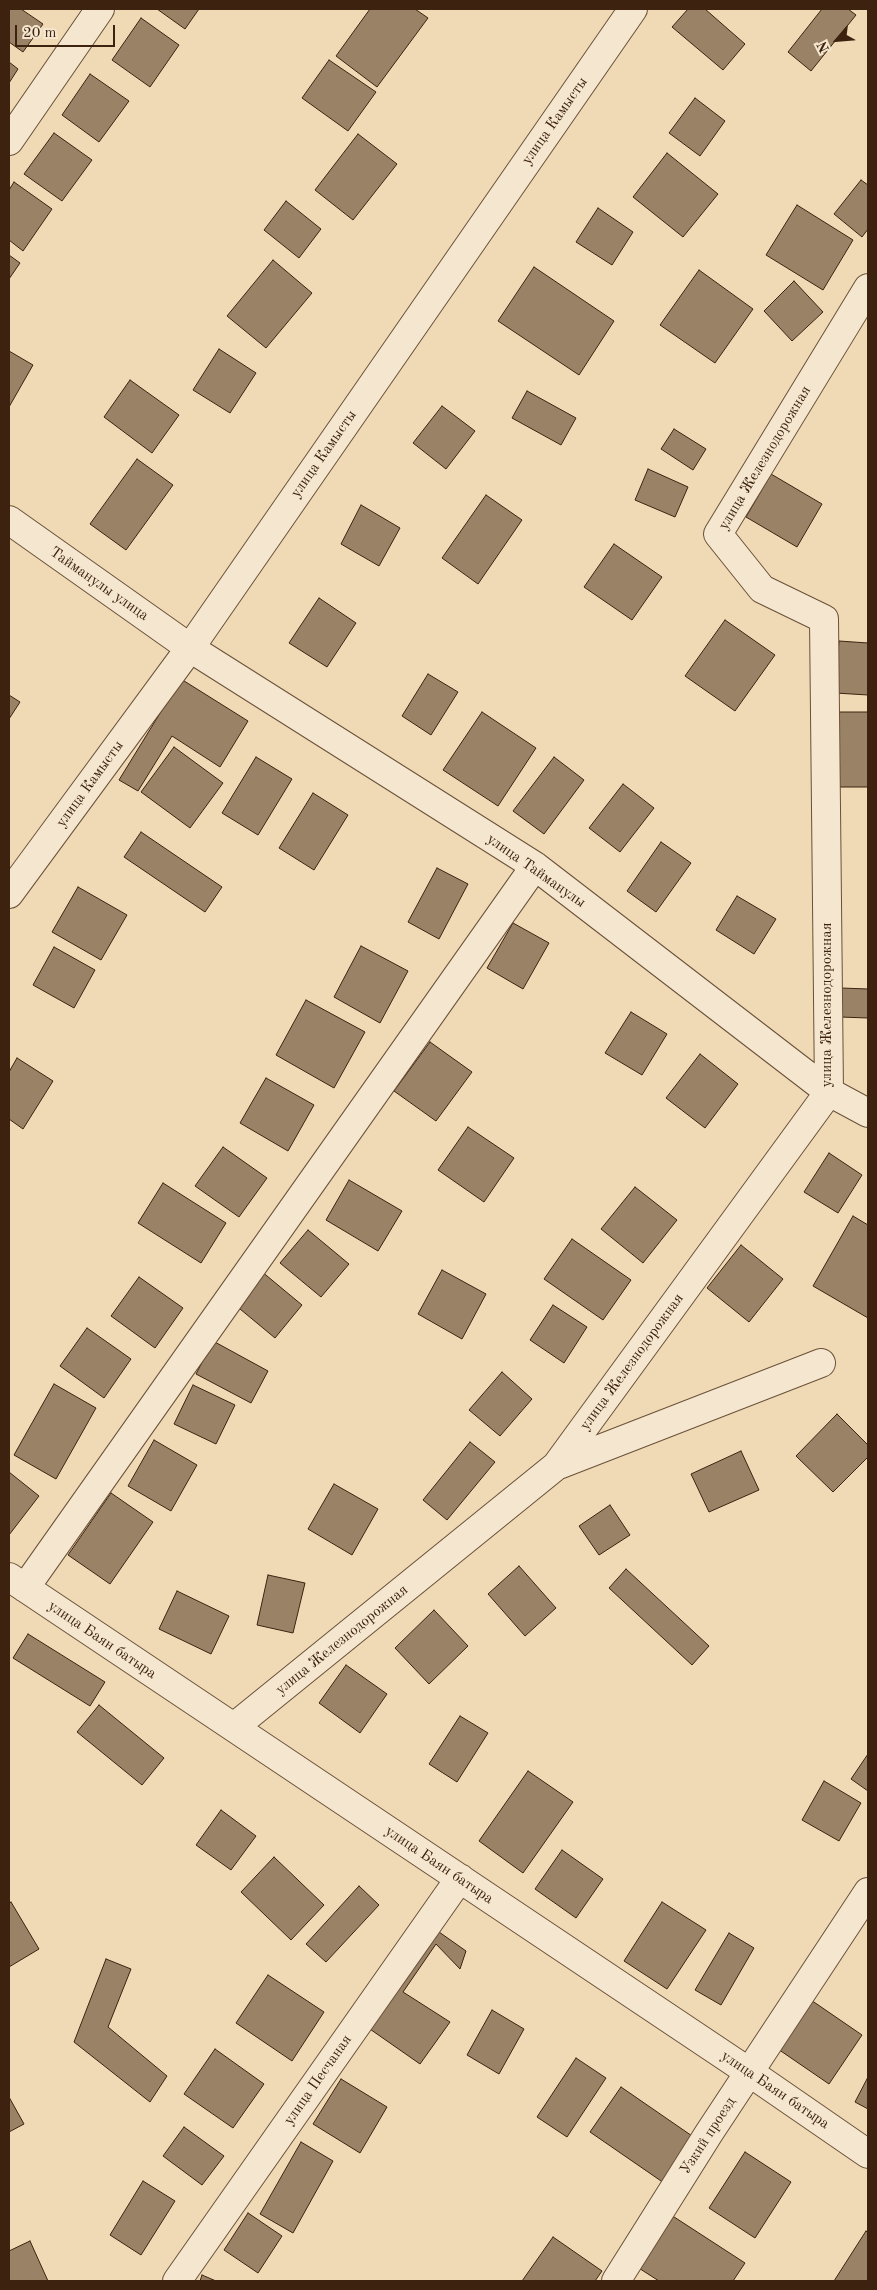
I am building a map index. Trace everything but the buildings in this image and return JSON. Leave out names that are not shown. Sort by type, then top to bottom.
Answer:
[{"type":"street","points":[[9,141],[100,9]]},
{"type":"street","name":"улица Камысты","points":[[9,894],[190,648],[632,9]]},
{"type":"street","name":"улица Железнодорожная","points":[[234,1727],[556,1466],[829,1092],[824,619],[762,589],[718,534],[868,288]]},
{"type":"street","name":"Тайманулы улица","points":[[9,520],[190,648]]},
{"type":"street","name":"улица Тайманулы","points":[[190,648],[535,866],[829,1092],[868,1113]]},
{"type":"street","points":[[17,1583],[535,866]]},
{"type":"street","points":[[556,1466],[821,1364]]},
{"type":"street","name":"улица Баян батыра","points":[[17,1583],[460,1878],[868,2154]]},
{"type":"street","name":"улица Песчаная","points":[[177,2281],[460,1878]]},
{"type":"street","name":"Узкий проезд","points":[[616,2281],[749,2072],[868,1892]]}]
